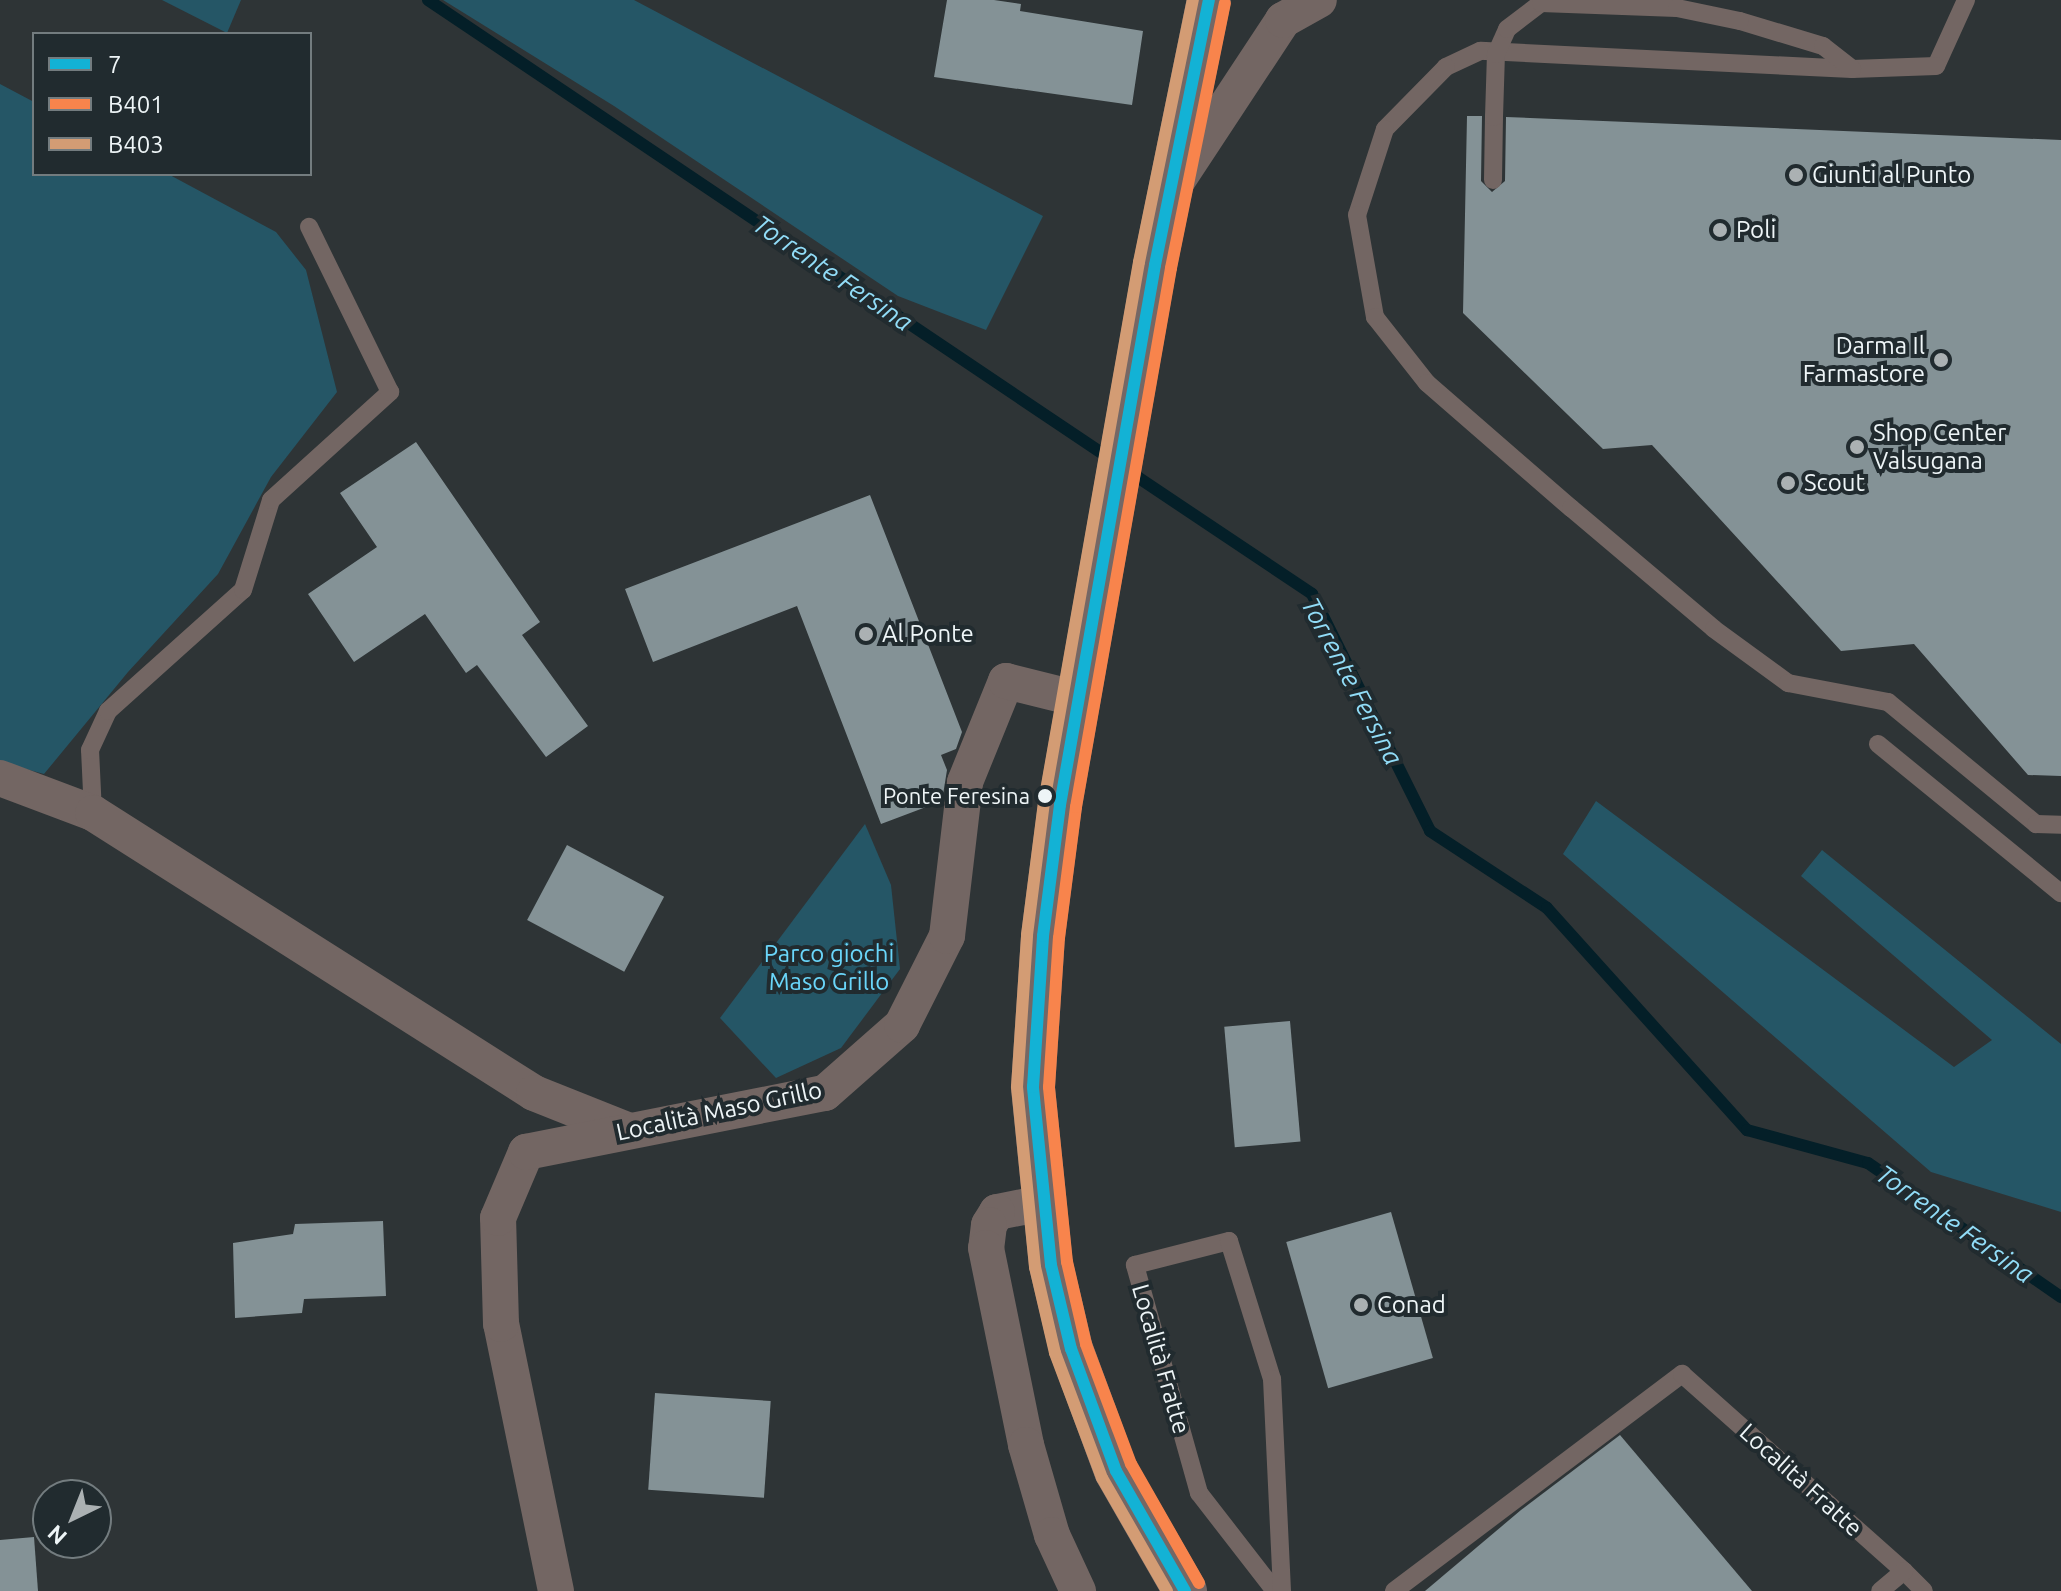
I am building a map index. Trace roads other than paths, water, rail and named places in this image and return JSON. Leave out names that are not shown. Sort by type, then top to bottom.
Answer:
[{"type":"main road","points":[[1185,1591],[1122,1483],[1092,1411],[1058,1293],[1043,1203],[1033,1087],[1043,936],[1081,680],[1155,265],[1209,0]]},
{"type":"street","points":[[1169,192],[1283,20],[1319,0]]},
{"type":"street","name":"Località Maso Grillo","points":[[556,1591],[501,1324],[498,1218],[526,1152],[825,1093],[902,1025],[947,936],[965,782],[1006,681],[1081,680]]},
{"type":"street","points":[[0,778],[93,813],[534,1093],[627,1130]]},
{"type":"street","points":[[1043,1203],[997,1212],[989,1225],[986,1248],[1026,1445],[1052,1535],[1078,1591]]},
{"type":"lane","points":[[1966,0],[1936,66],[1852,69],[1480,51],[1446,67],[1385,129],[1357,215],[1375,317],[1427,383],[1714,629],[1788,683],[1888,702],[2036,824],[2061,825]]},
{"type":"lane","points":[[1493,180],[1496,54],[1507,29],[1541,3],[1677,8],[1740,21],[1823,46],[1852,69]]},
{"type":"lane","points":[[93,813],[90,750],[108,711],[243,590],[271,500],[390,392],[309,227]]},
{"type":"lane","points":[[1878,744],[2061,893]]},
{"type":"lane","name":"Località Fratte","points":[[1275,1591],[1199,1493],[1135,1265],[1229,1241],[1272,1379],[1282,1591]]},
{"type":"lane","name":"Località Fratte","points":[[1394,1591],[1682,1374],[1924,1591]]},
{"type":"lane","points":[[1880,1591],[1904,1571]]},
{"type":"waterway","name":"Torrente Fersina","points":[[428,0],[1112,460]]},
{"type":"waterway","name":"Torrente Fersina","points":[[1127,470],[1312,594],[1430,831],[1547,908],[1747,1130],[1868,1163],[2061,1297]]},
{"type":"place","name":"Giunti al Punto","points":[[1796,175]]},
{"type":"place","name":"Poli","points":[[1720,230]]},
{"type":"place","name":"Darma Il Farmastore","points":[[1941,360]]},
{"type":"place","name":"Shop Center Valsugana","points":[[1857,447]]},
{"type":"place","name":"Scout","points":[[1788,483]]},
{"type":"place","name":"Al Ponte","points":[[866,634]]},
{"type":"place","name":"Ponte Feresina","points":[[1045,796]]},
{"type":"place","name":"Conad","points":[[1361,1305]]},
{"type":"park label","name":"Parco giochi Maso Grillo","points":[[829,968]]}]
